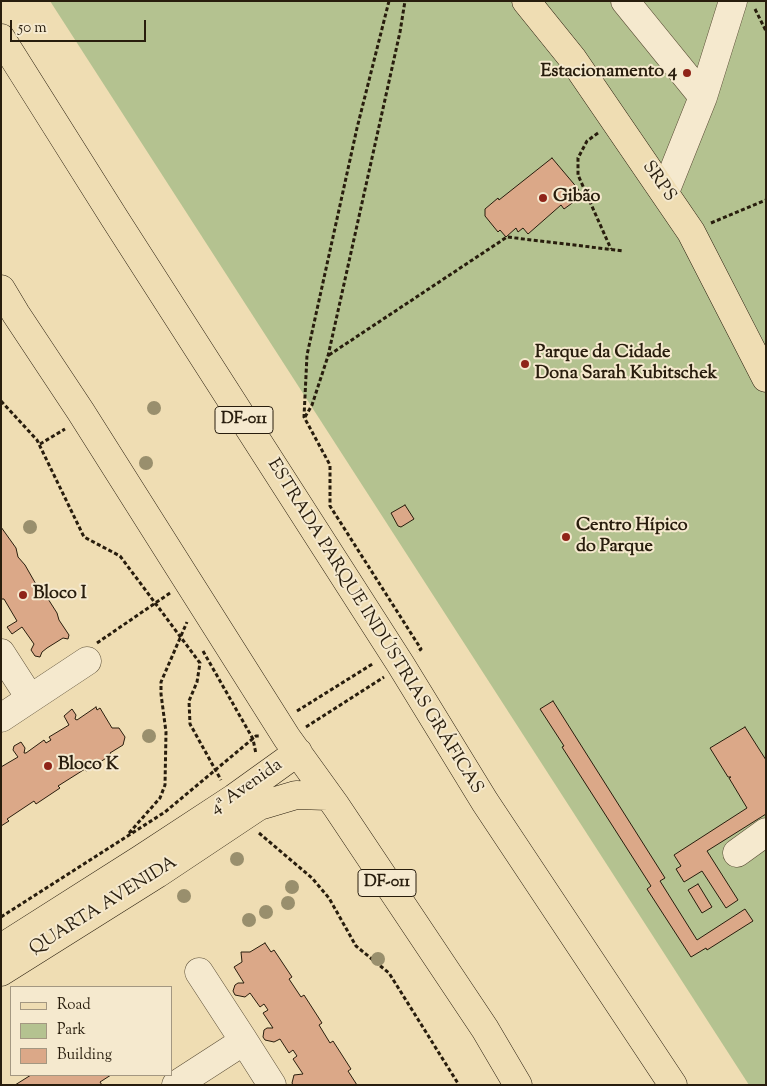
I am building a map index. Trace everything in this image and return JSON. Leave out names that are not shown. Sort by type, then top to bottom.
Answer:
[{"type":"main road","name":"SRPS","points":[[526,1],[572,58],[691,232],[766,378]]},
{"type":"main road","name":"ESTRADA PARQUE INDÚSTRIAS GRÁFICAS","points":[[1,38],[401,665],[485,802],[673,1085]]},
{"type":"main road","name":"DF-011","points":[[1,290],[81,412],[292,745],[485,1030],[518,1085]]},
{"type":"main road","name":"4ª Avenida","points":[[201,832],[238,807],[292,745]]},
{"type":"main road","name":"4ª Avenida","points":[[238,807],[259,806],[296,795],[328,796]]},
{"type":"main road","name":"QUARTA AVENIDA","points":[[1,948],[142,859],[201,832]]},
{"type":"main road","name":"QUARTA AVENIDA","points":[[1,972],[201,832]]},
{"type":"street","points":[[625,1],[703,97]]},
{"type":"street","points":[[665,192],[703,97],[733,1]]},
{"type":"street","points":[[1,652],[30,698]]},
{"type":"street","points":[[1,718],[87,660]]},
{"type":"street","points":[[737,853],[766,832]]},
{"type":"street","points":[[199,972],[272,1085]]},
{"type":"street","points":[[176,1085],[244,1041]]},
{"type":"path","points":[[256,756],[292,745],[421,649],[330,506],[330,465],[304,417],[307,355],[358,128],[389,1]]},
{"type":"path","points":[[304,417],[312,405],[328,356],[400,32],[405,1]]},
{"type":"path","points":[[750,1],[766,31]]},
{"type":"path","points":[[611,250],[578,174],[578,158],[588,141],[615,120]]},
{"type":"path","points":[[691,232],[766,200]]},
{"type":"path","points":[[328,356],[507,237],[624,251]]},
{"type":"path","points":[[1,401],[40,444],[84,537],[120,556],[200,663],[197,682],[189,701],[190,724],[215,771],[250,825],[312,878],[329,898],[356,946],[389,973],[459,1085]]},
{"type":"path","points":[[60,421],[71,437]]},
{"type":"path","points":[[40,444],[66,429]]},
{"type":"path","points":[[166,585],[175,600]]},
{"type":"path","points":[[183,614],[191,629]]},
{"type":"path","points":[[126,837],[160,798],[165,785],[166,732],[161,682],[187,622]]},
{"type":"path","points":[[199,644],[253,738],[255,762]]},
{"type":"path","points":[[292,745],[290,716],[379,660],[401,665]]},
{"type":"path","points":[[1,918],[165,812],[256,736],[292,745]]},
{"type":"green space","name":"Parque da Cidade Dona Sarah Kubitschek","points":[[50,1],[766,1],[766,1085],[749,1085]]},
{"type":"building","points":[[552,158],[579,190],[571,197],[575,201],[564,209],[561,205],[528,234],[523,228],[518,232],[516,228],[506,237],[500,230],[498,232],[485,216],[485,209]]},
{"type":"building","points":[[405,505],[414,519],[401,527],[398,526],[391,513]]},
{"type":"building","name":"Bloco I","points":[[1,527],[16,548],[18,557],[37,586],[43,591],[69,635],[68,639],[63,638],[47,648],[40,657],[35,656],[31,650],[34,644],[22,627],[12,634],[7,627],[17,621],[4,599],[1,599]]},
{"type":"building","points":[[553,701],[665,878],[660,881],[697,940],[745,909],[753,921],[707,950],[706,948],[691,957],[647,889],[651,886],[562,747],[564,746],[540,709]]},
{"type":"building","name":"Bloco K","points":[[96,707],[97,710],[100,708],[112,728],[119,728],[125,737],[123,745],[86,771],[85,769],[58,786],[60,788],[36,804],[34,801],[7,819],[9,821],[1,826],[1,767],[18,757],[13,750],[14,746],[21,742],[25,748],[24,753],[26,753],[44,740],[46,743],[51,740],[49,737],[69,725],[64,716],[72,709],[77,720]]},
{"type":"building","points":[[745,727],[766,760],[766,814],[707,851],[738,900],[726,908],[702,871],[684,882],[676,869],[681,866],[674,855],[747,808],[729,778],[731,777],[728,777],[710,748]]},
{"type":"building","points":[[698,884],[712,907],[702,913],[688,890]]},
{"type":"building","points":[[265,943],[271,952],[274,950],[292,977],[289,979],[301,997],[304,995],[322,1023],[319,1025],[330,1043],[333,1041],[351,1069],[348,1071],[357,1085],[293,1085],[294,1075],[303,1074],[293,1059],[297,1056],[293,1050],[289,1053],[280,1039],[274,1042],[265,1040],[263,1037],[264,1030],[273,1028],[263,1013],[268,1010],[264,1004],[260,1007],[250,993],[245,997],[235,995],[233,991],[235,985],[244,983],[234,967],[242,962],[241,952],[250,952]]},
{"type":"building","points":[[29,1076],[109,1076],[100,1082],[102,1085],[15,1085]]},
{"type":"place","name":"Estacionamento 4","points":[[687,73]]},
{"type":"place","name":"Gibão","points":[[543,198]]},
{"type":"place","name":"Parque da Cidade Dona Sarah Kubitschek","points":[[525,364]]},
{"type":"place","name":"Centro Hípico do Parque","points":[[566,537]]},
{"type":"place","name":"Bloco I","points":[[23,595]]},
{"type":"place","name":"Bloco K","points":[[48,766]]}]
